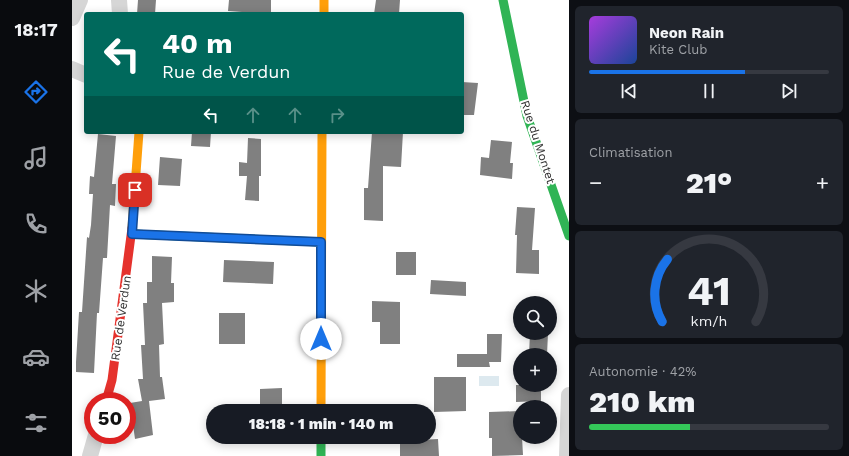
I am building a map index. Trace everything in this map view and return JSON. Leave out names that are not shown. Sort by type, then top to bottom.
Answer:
[{"type":"street","points":[[72,18],[80,0]]},
{"type":"street","points":[[119,0],[120,12]]},
{"type":"street","points":[[324,0],[324,12]]},
{"type":"street","name":"Rue du Montet","points":[[503,0],[527,116],[569,236]]},
{"type":"street","points":[[72,69],[84,74]]},
{"type":"street","name":"Rue de Verdun","points":[[109,392],[112,380],[132,234],[139,134]]},
{"type":"street","points":[[321,404],[322,134]]},
{"type":"street","points":[[132,234],[321,242]]},
{"type":"street","points":[[567,456],[569,395]]},
{"type":"street","points":[[90,456],[93,444]]},
{"type":"street","points":[[321,444],[321,456]]},
{"type":"shaded area","points":[[479,376],[499,376],[499,386],[479,386]]},
{"type":"building","points":[[138,0],[156,0],[155,12],[137,12]]},
{"type":"building","points":[[229,0],[271,0],[271,12],[228,11]]},
{"type":"building","points":[[376,0],[400,0],[399,12],[374,12]]},
{"type":"building","points":[[464,82],[478,83],[474,115],[464,115]]},
{"type":"building","points":[[98,134],[116,136],[112,184],[116,184],[115,206],[110,205],[107,258],[103,258],[99,313],[97,313],[94,373],[76,372],[76,362],[79,312],[82,312],[87,237],[89,238],[91,225],[93,194],[89,194],[90,176],[94,177]]},
{"type":"building","points":[[192,134],[211,134],[210,147],[191,146]]},
{"type":"building","points":[[372,134],[403,134],[401,167],[383,166],[383,221],[364,220],[364,188],[368,188]]},
{"type":"building","points":[[248,138],[261,139],[259,201],[245,200],[247,176],[239,176],[239,162],[247,163]]},
{"type":"building","points":[[491,140],[512,142],[510,163],[513,163],[512,179],[480,175],[481,157],[489,158]]},
{"type":"building","points":[[160,157],[182,159],[180,186],[158,185]]},
{"type":"building","points":[[517,207],[535,208],[532,250],[539,250],[539,274],[516,273],[517,235],[515,235]]},
{"type":"building","points":[[396,252],[416,252],[416,275],[396,275]]},
{"type":"building","points":[[152,256],[172,257],[171,283],[174,283],[174,302],[162,303],[164,344],[159,345],[160,377],[162,377],[165,399],[149,401],[153,435],[136,439],[136,402],[142,401],[138,379],[143,379],[141,345],[145,345],[143,303],[147,303],[147,282],[152,282]]},
{"type":"building","points":[[224,260],[274,262],[273,284],[223,282]]},
{"type":"building","points":[[431,280],[466,282],[466,296],[430,294]]},
{"type":"building","points":[[372,301],[400,302],[400,344],[380,344],[380,322],[372,322]]},
{"type":"building","points":[[219,313],[245,313],[245,344],[219,344]]},
{"type":"building","points":[[487,334],[502,334],[501,362],[489,362],[490,367],[457,367],[457,354],[487,354]]},
{"type":"building","points":[[530,340],[548,340],[547,348],[529,348]]},
{"type":"building","points":[[434,377],[466,377],[466,411],[436,412],[436,404],[434,404]]},
{"type":"building","points":[[282,388],[282,404],[260,404],[260,389]]},
{"type":"building","points":[[516,392],[541,392],[541,400],[516,400]]},
{"type":"building","points":[[513,411],[513,444],[522,444],[523,455],[492,456],[492,438],[489,438],[489,412]]},
{"type":"building","points":[[436,439],[438,439],[439,456],[400,456],[400,444],[436,444]]},
{"type":"traffic: fast","points":[[503,0],[527,116],[569,236]]},
{"type":"traffic: fast","points":[[132,234],[321,242]]},
{"type":"traffic: fast","points":[[321,444],[321,456]]},
{"type":"traffic: slow","points":[[324,0],[324,12]]},
{"type":"traffic: slow","points":[[132,228],[139,134]]},
{"type":"traffic: slow","points":[[321,404],[322,134]]},
{"type":"traffic: jam","points":[[109,392],[112,380],[132,228]]},
{"type":"route","points":[[135,190],[132,234],[321,242],[321,339]]}]
